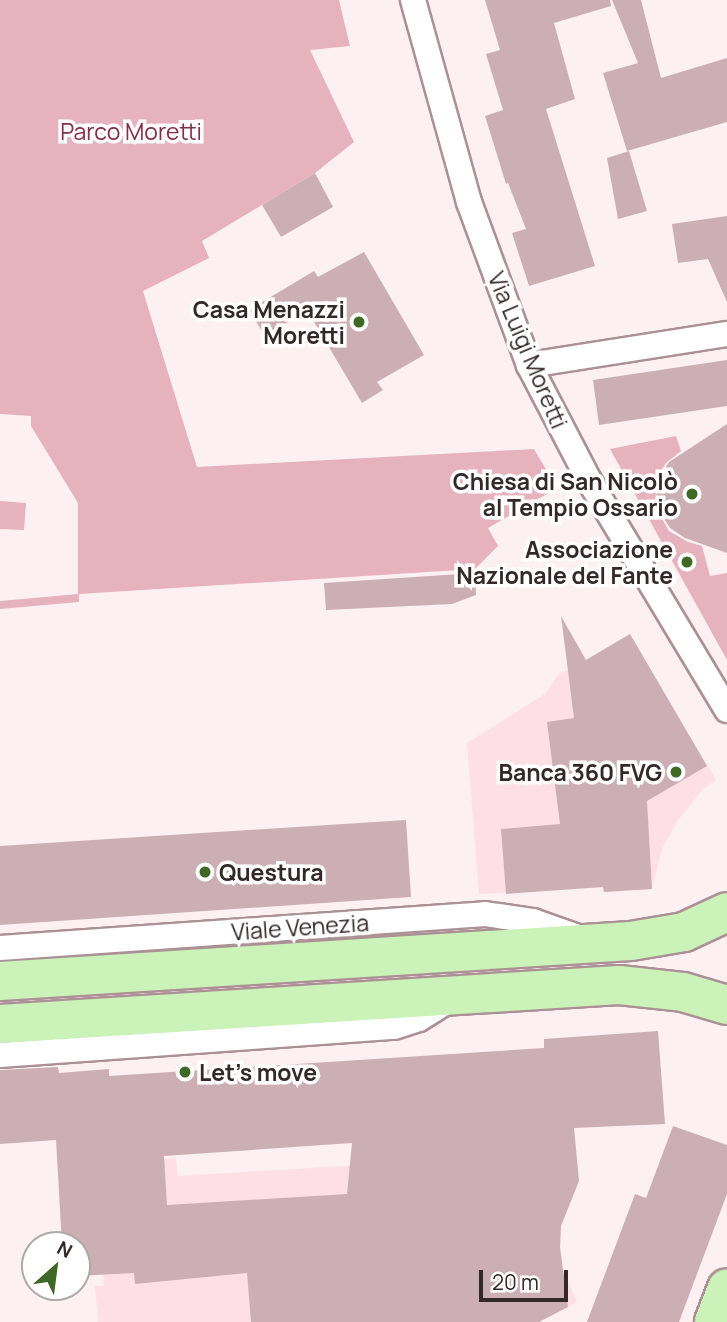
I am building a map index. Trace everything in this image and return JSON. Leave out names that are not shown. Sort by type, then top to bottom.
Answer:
[{"type":"main road","name":"Viale Venezia","points":[[0,981],[595,943],[672,935],[727,912]]},
{"type":"main road","points":[[0,1024],[619,985],[683,992],[727,1005]]},
{"type":"main road","points":[[714,1322],[727,1288]]},
{"type":"street","name":"Via Luigi Moretti","points":[[413,0],[469,202],[529,365],[619,532],[727,710]]},
{"type":"street","points":[[529,365],[727,334]]},
{"type":"street","name":"Viale Venezia","points":[[0,948],[485,914],[533,921],[595,943]]},
{"type":"street","points":[[0,1055],[394,1027],[428,1014],[457,996]]},
{"type":"shaded area","points":[[630,634],[716,780],[703,789],[678,820],[662,849],[652,889],[604,892],[602,887],[479,894],[467,743],[545,694],[557,676]]},
{"type":"shaded area","points":[[562,1153],[563,1158],[577,1158],[579,1181],[561,1225],[560,1247],[563,1271],[577,1302],[539,1322],[98,1322],[95,1286],[104,1286],[94,1164],[176,1158],[178,1176]]},
{"type":"green space","name":"Parco Moretti","points":[[0,0],[339,0],[350,46],[310,50],[354,142],[315,173],[202,241],[209,258],[143,291],[197,467],[534,449],[557,488],[488,528],[498,546],[475,569],[79,594],[79,602],[0,609],[0,601],[78,594],[78,503],[31,426],[31,416],[0,414]]},
{"type":"green space","points":[[676,436],[681,451],[666,463],[657,478],[656,508],[669,531],[688,542],[702,546],[710,576],[727,573],[727,660],[610,449]]},
{"type":"green space","points":[[0,501],[26,503],[24,530],[0,529]]},
{"type":"building","points":[[485,0],[610,0],[611,6],[554,23],[575,99],[546,109],[595,266],[529,286],[512,233],[526,229],[508,183],[506,184],[485,116],[503,110],[486,54],[500,50]]},
{"type":"building","points":[[612,0],[641,0],[661,78],[727,58],[727,122],[627,151],[603,73],[638,63]]},
{"type":"building","points":[[629,151],[647,211],[618,219],[607,158]]},
{"type":"building","points":[[315,173],[333,207],[281,237],[262,205]]},
{"type":"building","points":[[727,216],[727,302],[708,259],[678,263],[672,224]]},
{"type":"building","name":"Casa Menazzi Moretti","points":[[364,252],[424,355],[377,382],[383,390],[362,403],[307,310],[265,336],[249,310],[314,271],[318,277]]},
{"type":"building","points":[[727,360],[727,406],[599,425],[593,380]]},
{"type":"building","name":"Chiesa di San Nicolò al Tempio Ossario","points":[[727,424],[727,553],[685,538],[670,528],[661,514],[656,498],[658,480],[669,462]]},
{"type":"building","points":[[475,573],[476,595],[452,604],[326,610],[324,583]]},
{"type":"building","points":[[561,616],[586,660],[630,634],[707,766],[647,801],[652,889],[604,892],[603,887],[506,894],[501,829],[560,824],[547,722],[574,718]]},
{"type":"building","name":"Questura","points":[[406,820],[411,897],[0,925],[0,846]]},
{"type":"building","points":[[658,1031],[665,1124],[574,1128],[579,1181],[561,1226],[560,1247],[568,1307],[539,1322],[251,1322],[247,1273],[135,1284],[134,1273],[91,1275],[91,1231],[61,1231],[56,1140],[0,1144],[0,1070],[58,1067],[59,1073],[109,1069],[109,1076],[544,1048],[544,1039]],"holes":[[[352,1143],[347,1194],[167,1205],[164,1156]]]},
{"type":"building","points":[[673,1126],[727,1145],[727,1194],[679,1322],[587,1322],[635,1194],[646,1198]]},
{"type":"place","name":"Casa Menazzi Moretti","points":[[359,322]]},
{"type":"place","name":"Chiesa di San Nicolò al Tempio Ossario","points":[[692,494]]},
{"type":"place","name":"Associazione Nazionale del Fante","points":[[687,562]]},
{"type":"place","name":"Banca 360 FVG","points":[[676,772]]},
{"type":"place","name":"Questura","points":[[205,872]]},
{"type":"place","name":"Let's move","points":[[185,1072]]}]
